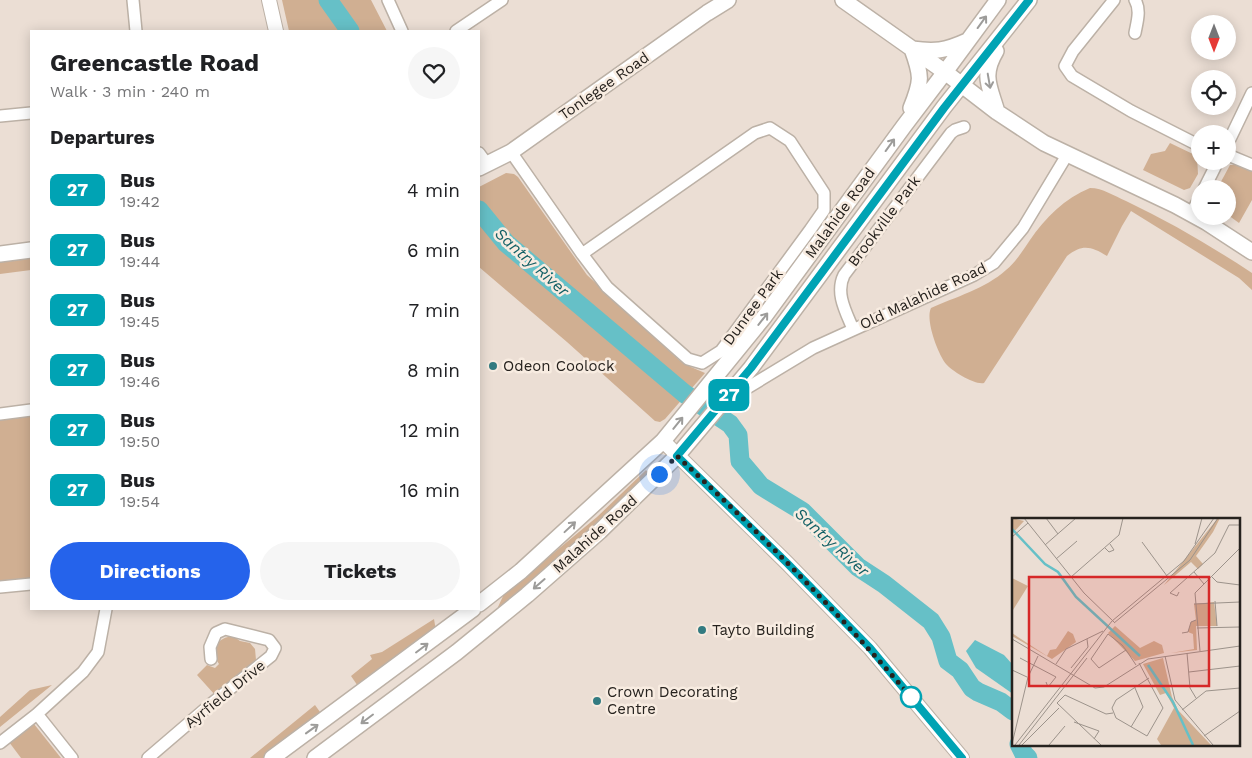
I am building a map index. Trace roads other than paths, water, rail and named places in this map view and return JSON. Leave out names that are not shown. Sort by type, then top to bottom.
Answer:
[{"type":"main road","name":"Tonlegee Road","points":[[481,162],[511,152],[728,0]]},
{"type":"main road","points":[[843,0],[962,84],[997,112],[1044,143],[1134,184],[1191,214]]},
{"type":"main road","name":"Malahide Road","points":[[480,605],[521,572],[663,441],[764,318],[998,0]]},
{"type":"main road","points":[[997,112],[987,74],[991,60],[1026,4]]},
{"type":"main road","name":"Malahide Road","points":[[315,758],[457,652],[491,624],[600,531],[677,456],[738,384],[784,325],[962,84],[1026,4]]},
{"type":"main road","points":[[912,49],[937,51],[950,49],[968,41]]},
{"type":"main road","points":[[904,126],[920,80],[917,62],[912,49]]},
{"type":"main road","points":[[1209,225],[1252,252]]},
{"type":"main road","points":[[0,254],[30,250]]},
{"type":"main road","points":[[480,608],[491,624]]},
{"type":"main road","points":[[279,756],[472,610]]},
{"type":"street","points":[[133,0],[136,30]]},
{"type":"street","points":[[269,0],[276,30]]},
{"type":"street","points":[[388,0],[402,30]]},
{"type":"street","points":[[457,30],[502,0]]},
{"type":"street","points":[[1114,0],[1073,51],[1065,66],[1072,76],[1131,111],[1191,141]]},
{"type":"street","points":[[1135,0],[1138,16],[1135,33]]},
{"type":"street","points":[[1236,126],[1252,93]]},
{"type":"street","points":[[0,116],[30,113]]},
{"type":"street","name":"Brookville Park","points":[[853,329],[842,305],[840,282],[951,133],[964,127]]},
{"type":"street","name":"Dunree Park","points":[[511,152],[582,254],[608,287],[688,359],[702,363],[721,351],[810,230],[824,210],[824,193],[790,141],[770,128],[755,133],[582,254]]},
{"type":"street","name":"Old Malahide Road","points":[[738,384],[747,388],[813,348],[974,275],[994,263],[1023,228],[1067,155]]},
{"type":"street","points":[[1236,158],[1252,165]]},
{"type":"street","points":[[0,414],[30,410]]},
{"type":"street","points":[[663,441],[870,648],[962,758]]},
{"type":"street","points":[[0,587],[30,584]]},
{"type":"street","points":[[0,743],[37,714],[83,672],[98,652],[106,610]]},
{"type":"street","name":"Ayrfield Drive","points":[[148,758],[271,656],[275,648],[269,640],[225,630],[216,633],[210,648],[211,659]]},
{"type":"street","points":[[37,714],[72,758]]},
{"type":"water","points":[[975,640],[1004,655],[1012,664],[1012,693],[976,668],[966,651]]},
{"type":"waterway","name":"Santry River","points":[[328,0],[349,30]]},
{"type":"waterway","name":"Santry River","points":[[480,211],[506,243],[685,394],[730,424],[738,435],[740,461],[761,486],[802,511],[858,567],[884,584],[931,621],[941,637],[948,661],[960,670],[972,688],[1001,702],[1012,710]]},
{"type":"waterway","name":"Santry River","points":[[1020,746],[1028,758]]},
{"type":"place","name":"Odeon Coolock","points":[[493,366]]},
{"type":"place","name":"Tayto Building","points":[[702,630]]},
{"type":"place","name":"Crown Decorating Centre","points":[[597,701]]}]
